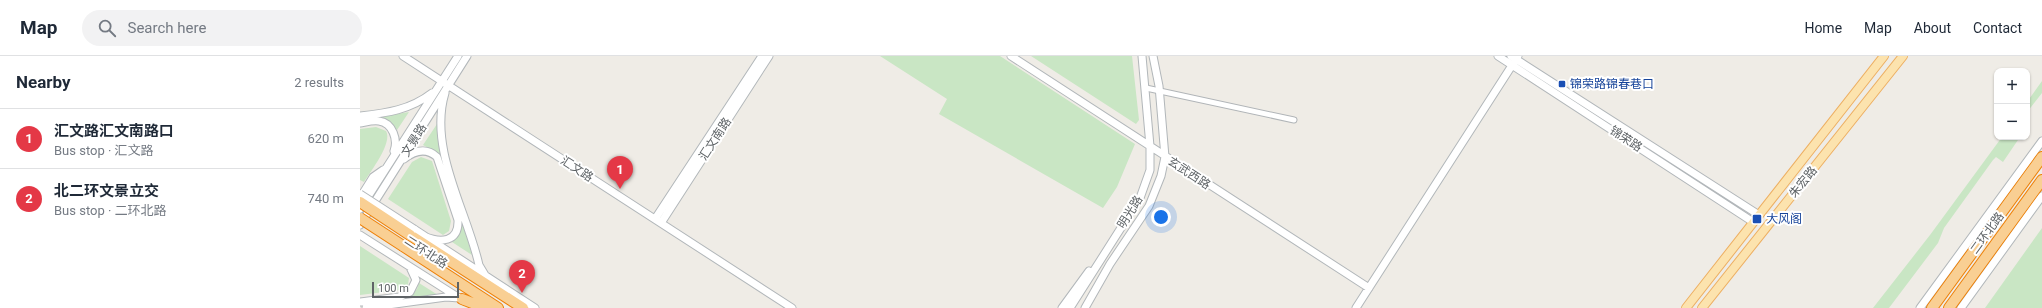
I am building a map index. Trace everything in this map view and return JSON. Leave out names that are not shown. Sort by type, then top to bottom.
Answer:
[{"type":"highway","name":"二环北路","points":[[1932,308],[2042,157]]},
{"type":"highway","name":"二环北路","points":[[1949,308],[2042,180]]},
{"type":"highway","points":[[360,202],[405,243],[486,308]]},
{"type":"highway","name":"二环北路","points":[[360,209],[405,243],[498,308]]},
{"type":"highway","name":"二环北路","points":[[360,218],[405,243],[513,308]]},
{"type":"highway","points":[[360,224],[405,243],[502,294],[523,308]]},
{"type":"highway","points":[[485,275],[502,294]]},
{"type":"highway","points":[[462,299],[486,308]]},
{"type":"main road","name":"汇文路","points":[[402,56],[792,308]]},
{"type":"main road","name":"文景路","points":[[360,209],[458,56]]},
{"type":"main road","name":"文景路","points":[[360,224],[467,56]]},
{"type":"main road","name":"汇文南路","points":[[658,221],[762,56]]},
{"type":"main road","name":"汇文南路","points":[[658,221],[769,56]]},
{"type":"main road","name":"玄武西路","points":[[1011,56],[1369,288]]},
{"type":"main road","name":"明光路","points":[[1080,306],[1104,252],[1140,198],[1150,170],[1146,88],[1142,56]]},
{"type":"main road","name":"明光路","points":[[1080,306],[1149,206],[1161,176],[1165,157],[1160,90],[1153,56]]},
{"type":"main road","name":"锦荣路","points":[[1498,56],[1514,59],[1759,215]]},
{"type":"main road","name":"朱宏路","points":[[1686,308],[1884,56]]},
{"type":"main road","name":"朱宏路","points":[[1702,308],[1903,56]]},
{"type":"main road","points":[[1356,308],[1514,59]]},
{"type":"main road","name":"锦荣路","points":[[1514,59],[1753,222]]},
{"type":"main road","points":[[447,86],[442,113],[442,146],[479,265],[485,275]]},
{"type":"main road","points":[[360,116],[403,109],[436,91]]},
{"type":"main road","points":[[360,123],[379,121],[385,123],[393,130],[396,145],[389,164],[373,177],[360,198]]},
{"type":"main road","points":[[1920,308],[2042,140]]},
{"type":"main road","points":[[422,151],[434,154],[439,161],[458,220],[457,230],[454,236],[444,240],[434,240],[424,236],[405,243],[360,233],[390,186],[394,171],[411,154],[422,151]]},
{"type":"main road","points":[[360,194],[405,243],[408,265],[416,277],[414,286],[410,292],[399,297],[360,302]]},
{"type":"main road","points":[[1961,308],[2042,196]]},
{"type":"main road","points":[[424,236],[535,308]]},
{"type":"main road","points":[[1062,308],[1078,283],[1104,252]]},
{"type":"main road","name":"明光路","points":[[1070,308],[1080,306],[1090,299],[1110,264]]},
{"type":"main road","points":[[408,265],[475,308]]},
{"type":"main road","points":[[366,308],[451,297],[462,299]]},
{"type":"street","points":[[1146,88],[1294,120]]},
{"type":"green space","points":[[880,56],[1000,56],[1135,144],[1117,187],[1103,208],[939,114],[947,99]]},
{"type":"green space","points":[[1031,56],[1132,56],[1139,120],[1136,124]]},
{"type":"green space","points":[[2042,81],[2042,93],[2030,108],[2030,98]]},
{"type":"green space","points":[[409,112],[397,130],[387,120],[372,118]]},
{"type":"green space","points":[[437,124],[438,143],[444,163],[437,153],[423,145]]},
{"type":"green space","points":[[376,127],[386,131],[386,143],[384,150],[364,182],[360,180],[360,129]]},
{"type":"green space","points":[[2000,140],[2018,140],[2003,162],[1996,157],[1993,160],[1944,228],[1938,243],[1889,308],[1873,308],[1930,235]]},
{"type":"green space","points":[[421,157],[432,161],[451,221],[449,231],[443,235],[388,199],[412,162]]},
{"type":"green space","points":[[462,221],[472,255],[452,242],[460,233]]},
{"type":"green space","points":[[2042,228],[2042,308],[1985,308]]},
{"type":"green space","points":[[360,246],[409,278],[408,285],[400,290],[360,295]]},
{"type":"green space","points":[[419,283],[438,295],[407,299],[417,289]]},
{"type":"place","name":"锦荣路锦春巷口","points":[[1562,84]]},
{"type":"place","name":"汇文路汇文南路口","points":[[620,189]]},
{"type":"place","name":"大风阁","points":[[1757,219]]},
{"type":"place","name":"北二环文景立交","points":[[522,293]]}]
